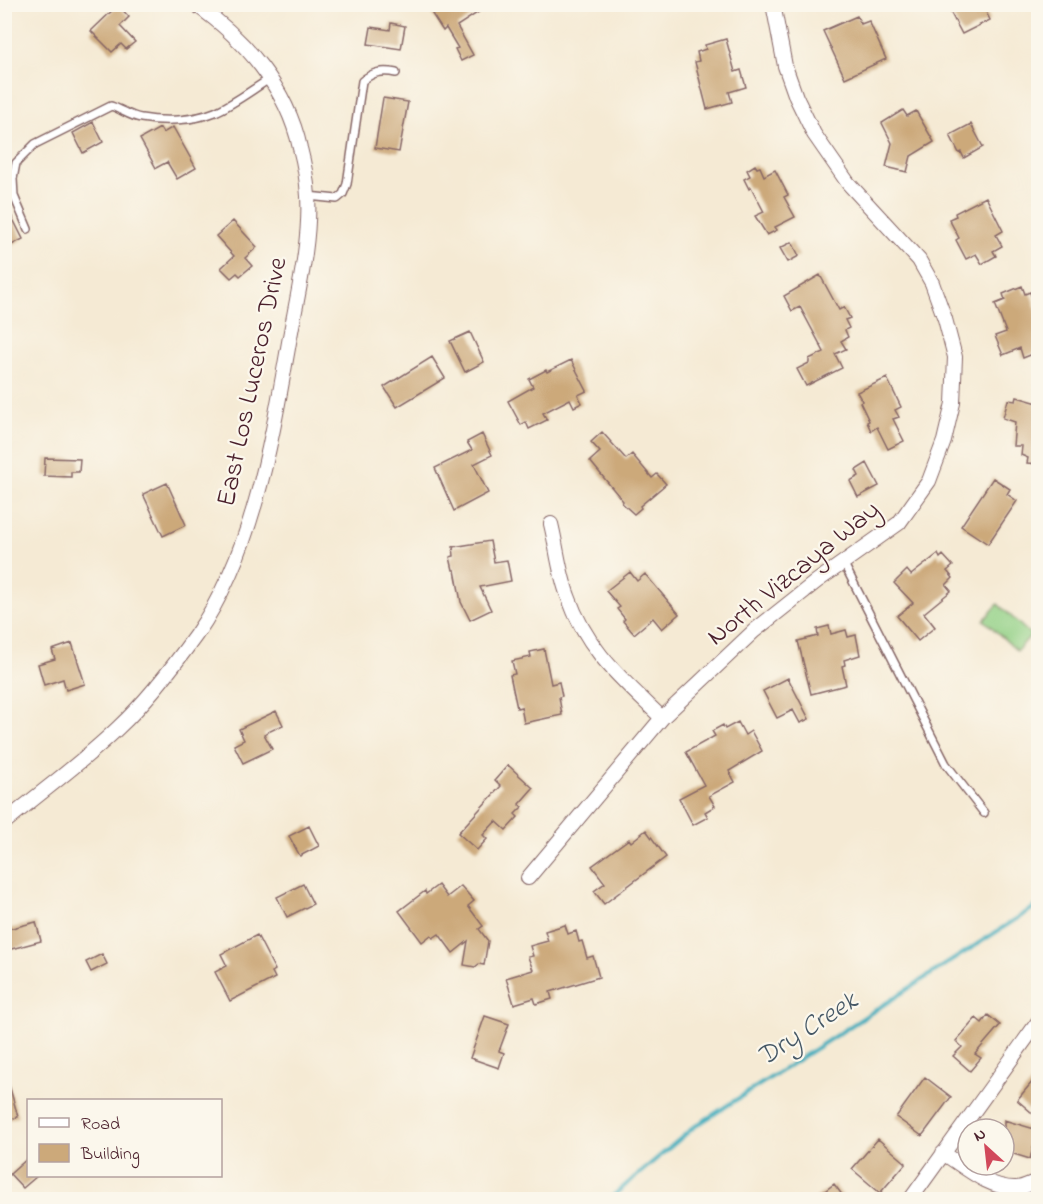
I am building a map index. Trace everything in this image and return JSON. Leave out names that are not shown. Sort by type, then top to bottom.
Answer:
[{"type":"street","name":"East Los Luceros Drive","points":[[4,823],[120,727],[151,693],[197,632],[225,582],[248,527],[262,480],[305,252],[308,196],[300,146],[271,78],[225,27],[195,4]]},
{"type":"street","name":"North Vizcaya Way","points":[[528,878],[662,718],[754,631],[843,562],[898,523],[929,481],[944,441],[951,412],[955,357],[932,283],[919,260],[848,183],[814,134],[796,97],[785,66],[773,4]]},
{"type":"street","points":[[551,524],[567,594],[581,627],[606,664],[662,718]]},
{"type":"street","points":[[910,1200],[1038,1022]]},
{"type":"street","points":[[944,1153],[979,1177],[1002,1187],[1018,1188],[1038,1181]]},
{"type":"lane","points":[[308,196],[338,199],[343,194],[347,184],[362,81],[372,73],[385,71],[396,73]]},
{"type":"lane","points":[[28,229],[14,196],[13,179],[16,163],[35,144],[111,106],[139,118],[169,120],[198,118],[216,112],[271,78]]},
{"type":"lane","points":[[843,562],[946,764],[984,813]]},
{"type":"green space","points":[[998,604],[1031,635],[1017,651],[984,620]]},
{"type":"building","points":[[448,4],[491,4],[457,26],[473,55],[461,61],[455,49],[458,48],[446,28],[443,31],[432,14]]},
{"type":"building","points":[[946,4],[982,4],[990,20],[962,34]]},
{"type":"building","points":[[118,5],[129,17],[120,26],[135,42],[126,49],[121,44],[112,52],[91,31]]},
{"type":"building","points":[[857,16],[861,24],[869,21],[886,59],[845,78],[823,31]]},
{"type":"building","points":[[391,23],[405,26],[401,49],[368,44],[371,27],[390,30]]},
{"type":"building","points":[[726,39],[735,72],[741,70],[746,87],[729,92],[732,102],[707,109],[695,62],[699,61],[697,52],[706,49],[705,45]]},
{"type":"building","points":[[383,98],[408,102],[399,152],[375,148]]},
{"type":"building","points":[[903,110],[907,116],[916,111],[934,142],[911,156],[907,172],[886,167],[892,143],[882,123]]},
{"type":"building","points":[[93,122],[103,142],[83,153],[73,133]]},
{"type":"building","points":[[971,124],[983,147],[964,158],[950,135]]},
{"type":"building","points":[[173,127],[196,168],[177,179],[167,162],[156,168],[140,139],[160,128],[163,133]]},
{"type":"building","points":[[755,165],[757,168],[760,167],[764,176],[775,170],[788,195],[784,197],[795,217],[775,227],[777,230],[767,235],[755,216],[764,212],[751,187],[749,189],[744,179],[750,176],[747,170]]},
{"type":"building","points":[[986,197],[1003,231],[996,235],[1002,246],[993,251],[996,256],[982,264],[976,254],[966,259],[949,219],[956,216],[955,213]]},
{"type":"building","points":[[12,217],[23,239],[4,249],[4,221]]},
{"type":"building","points":[[233,221],[257,247],[245,258],[252,266],[240,276],[237,273],[231,278],[221,268],[234,256],[216,236]]},
{"type":"building","points":[[792,242],[799,256],[788,262],[780,248]]},
{"type":"building","points":[[820,275],[839,310],[844,307],[850,318],[845,320],[849,328],[845,330],[848,337],[841,341],[846,349],[835,354],[842,368],[806,386],[797,369],[809,363],[809,359],[824,352],[800,307],[792,311],[784,296]]},
{"type":"building","points":[[1022,286],[1025,294],[1030,292],[1038,314],[1038,352],[1023,358],[1020,348],[1003,355],[995,336],[1006,332],[995,304],[1005,300],[1003,294]]},
{"type":"building","points":[[470,332],[484,362],[465,372],[450,341]]},
{"type":"building","points":[[432,357],[445,378],[397,407],[384,387]]},
{"type":"building","points":[[571,360],[587,391],[578,395],[582,403],[574,407],[570,399],[543,413],[547,420],[529,429],[526,422],[521,425],[508,401],[533,387],[529,379]]},
{"type":"building","points":[[887,378],[901,407],[895,410],[899,417],[893,419],[904,441],[888,449],[877,427],[871,431],[857,392]]},
{"type":"building","points":[[1017,397],[1038,403],[1038,464],[1027,463],[1028,458],[1021,455],[1022,446],[1013,446],[1015,422],[1003,418],[1008,400],[1016,401]]},
{"type":"building","points":[[602,432],[626,459],[632,454],[652,478],[657,474],[666,484],[634,514],[622,503],[623,501],[590,461],[600,452],[591,442]]},
{"type":"building","points":[[482,434],[492,455],[474,464],[488,493],[454,511],[435,468],[472,450],[467,442]]},
{"type":"building","points":[[45,458],[80,459],[79,472],[71,472],[71,477],[44,476]]},
{"type":"building","points":[[867,463],[879,486],[858,497],[850,481],[859,476],[856,470]]},
{"type":"building","points":[[993,478],[1010,489],[1007,494],[1017,501],[988,544],[961,526]]},
{"type":"building","points":[[167,483],[186,525],[163,536],[143,494]]},
{"type":"building","points":[[490,541],[494,562],[507,560],[511,581],[480,587],[491,610],[470,620],[461,602],[450,557],[454,556],[453,547]]},
{"type":"building","points":[[938,554],[940,558],[943,555],[953,566],[947,571],[953,578],[946,585],[951,591],[924,613],[935,627],[918,641],[897,616],[913,603],[894,583],[907,570],[911,575]]},
{"type":"building","points":[[630,572],[637,581],[645,574],[679,614],[662,629],[653,618],[634,634],[623,621],[625,619],[617,609],[620,607],[606,591]]},
{"type":"building","points":[[829,626],[831,634],[846,630],[848,637],[856,635],[860,655],[844,660],[845,665],[842,666],[846,685],[811,694],[798,641],[818,636],[817,629]]},
{"type":"building","points":[[72,643],[85,684],[66,690],[63,679],[44,685],[38,664],[55,659],[52,650]]},
{"type":"building","points":[[544,649],[551,684],[559,682],[562,715],[524,723],[521,707],[517,708],[510,675],[515,674],[512,661],[531,657],[530,652]]},
{"type":"building","points":[[788,678],[809,719],[800,723],[793,710],[777,718],[763,691]]},
{"type":"building","points":[[276,711],[283,725],[264,734],[272,749],[243,763],[234,745],[244,740],[239,729]]},
{"type":"building","points":[[738,722],[745,735],[751,731],[762,751],[729,771],[735,782],[709,796],[715,806],[705,812],[708,817],[693,825],[679,798],[704,785],[686,752],[715,736],[712,731],[723,725],[725,729]]},
{"type":"building","points":[[508,765],[533,788],[519,804],[522,807],[515,814],[518,817],[506,830],[496,821],[483,835],[487,839],[477,850],[458,833],[501,786],[495,780]]},
{"type":"building","points":[[309,826],[319,846],[300,856],[289,836]]},
{"type":"building","points":[[646,830],[666,857],[604,904],[594,891],[605,883],[592,866],[629,839],[631,842]]},
{"type":"building","points":[[303,884],[313,904],[287,917],[277,897]]},
{"type":"building","points":[[438,885],[447,897],[461,886],[474,901],[468,906],[483,926],[479,929],[488,941],[484,965],[479,964],[475,967],[464,965],[468,941],[453,953],[439,934],[433,938],[431,935],[422,942],[399,911],[425,891],[426,894]]},
{"type":"building","points":[[36,922],[41,941],[4,951],[4,930]]},
{"type":"building","points":[[565,925],[568,934],[576,931],[587,958],[593,956],[599,977],[550,992],[552,999],[536,1004],[534,998],[514,1004],[506,978],[533,970],[528,957],[533,956],[530,946],[548,941],[545,931]]},
{"type":"building","points":[[257,935],[275,970],[272,972],[275,978],[230,1001],[215,972],[227,966],[221,954]]},
{"type":"building","points":[[102,954],[107,964],[91,972],[86,962]]},
{"type":"building","points":[[988,1015],[1000,1025],[975,1054],[981,1058],[970,1071],[953,1056],[962,1047],[956,1041],[976,1018],[982,1023]]},
{"type":"building","points":[[485,1016],[509,1024],[499,1051],[504,1053],[499,1068],[470,1058]]},
{"type":"building","points":[[1038,1075],[1038,1118],[1017,1100]]},
{"type":"building","points":[[925,1077],[951,1097],[922,1136],[896,1117]]},
{"type":"building","points":[[8,1081],[18,1117],[4,1121],[4,1082]]},
{"type":"building","points":[[1016,1124],[1038,1130],[1030,1159],[1016,1155]]},
{"type":"building","points":[[878,1139],[906,1163],[880,1193],[852,1169]]},
{"type":"building","points":[[27,1159],[27,1177],[36,1177],[23,1188],[10,1174]]},
{"type":"building","points":[[834,1184],[846,1200],[813,1200]]},
{"type":"waterway","name":"Dry Creek","points":[[608,1200],[694,1127],[1038,905]]}]
